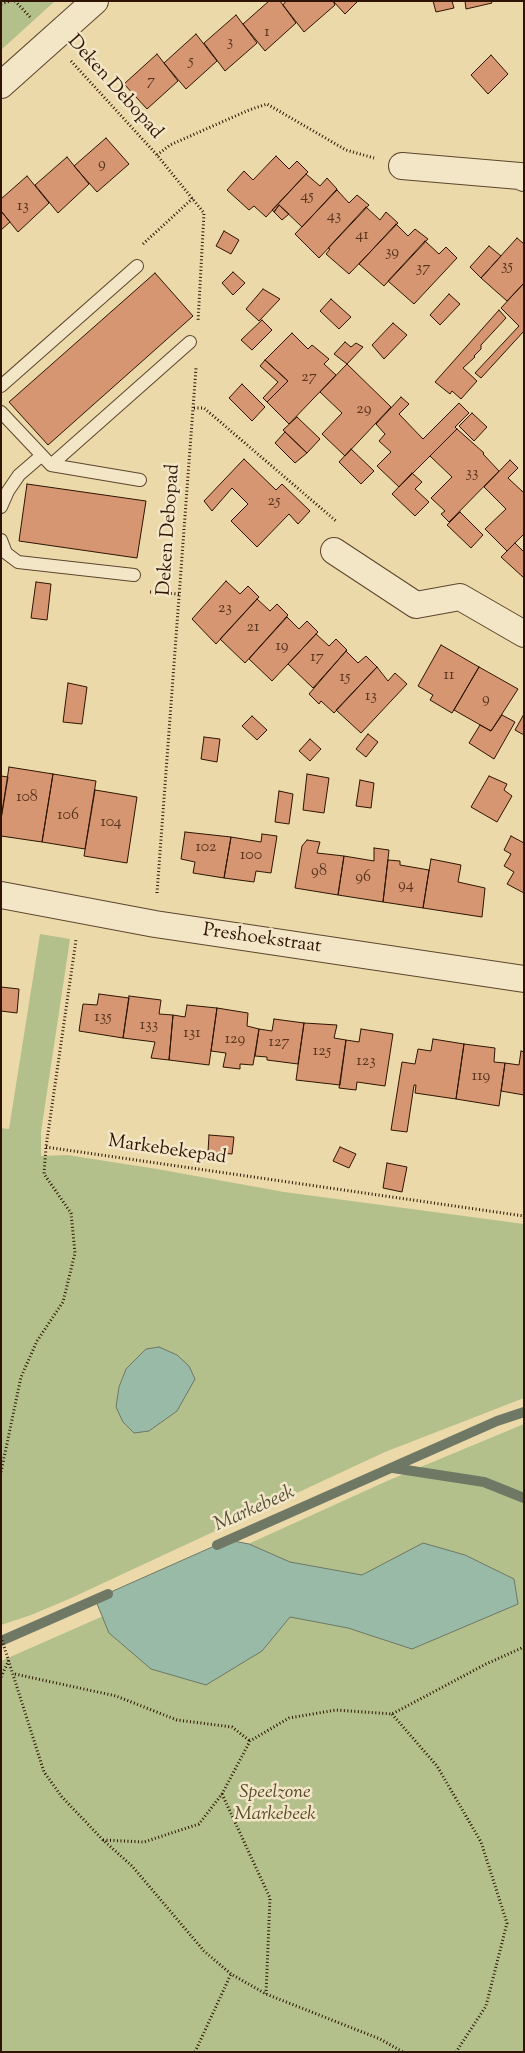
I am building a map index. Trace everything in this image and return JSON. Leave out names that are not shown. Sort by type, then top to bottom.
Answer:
[{"type":"street","points":[[1,86],[95,1]]},
{"type":"street","points":[[402,166],[520,176],[524,178]]},
{"type":"street","points":[[334,551],[416,605],[460,597],[524,634]]},
{"type":"street","name":"Preshoekstraat","points":[[1,895],[80,908],[155,924],[524,979]]},
{"type":"lane","points":[[1,386],[137,266]]},
{"type":"lane","points":[[51,466],[190,342]]},
{"type":"lane","points":[[1,412],[51,466],[140,480]]},
{"type":"lane","points":[[1,507],[8,491],[19,475],[41,456]]},
{"type":"lane","points":[[1,540],[6,553],[18,562],[134,575]]},
{"type":"path","points":[[1,4],[10,1]]},
{"type":"path","name":"Deken Debopad","points":[[51,39],[157,155],[204,213],[198,331]]},
{"type":"path","name":"Deken Debopad","points":[[157,155],[170,145],[249,110],[268,104],[346,150],[402,166]]},
{"type":"path","points":[[137,266],[135,252],[193,198]]},
{"type":"path","name":"Deken Debopad","points":[[155,924],[196,360]]},
{"type":"path","points":[[194,408],[204,408],[342,526],[334,551]]},
{"type":"path","points":[[1,1472],[20,1377],[37,1341],[63,1302],[75,1253],[71,1214],[44,1174],[46,1147],[80,908]]},
{"type":"path","name":"Markebekepad","points":[[46,1147],[524,1216]]},
{"type":"path","points":[[1,1636],[44,1772],[62,1797],[102,1840],[132,1866],[204,1951],[232,1974],[266,1994],[380,2039],[403,2052]]},
{"type":"path","points":[[102,1840],[144,1842],[199,1824],[222,1794],[250,1741],[289,1718],[336,1710],[392,1714],[486,1664],[524,1647]]},
{"type":"path","points":[[1,1677],[9,1659]]},
{"type":"path","points":[[14,1674],[116,1696],[177,1720],[232,1727],[250,1741]]},
{"type":"path","points":[[392,1714],[437,1766],[481,1842],[507,1923],[486,2006],[456,2052]]},
{"type":"path","points":[[222,1794],[270,1898],[266,1994]]},
{"type":"path","points":[[194,2052],[232,1974]]},
{"type":"green space","points":[[1,1],[55,1],[1,50]]},
{"type":"green space","points":[[40,934],[70,939],[41,1132],[41,1156],[67,1155],[284,1192],[524,1224],[524,1398],[385,1452],[69,1599],[1,1625],[1,1128],[9,1129]]},
{"type":"green space","name":"Speelzone Markebeek","points":[[524,1424],[524,2052],[1,2052],[1,1661],[101,1617],[180,1575],[387,1481]]},
{"type":"shaded area","points":[[159,1347],[177,1355],[189,1366],[195,1379],[177,1411],[149,1431],[134,1433],[123,1422],[116,1407],[119,1387],[126,1369],[146,1349]]},
{"type":"shaded area","points":[[228,1540],[249,1544],[290,1562],[362,1575],[423,1543],[465,1555],[514,1579],[518,1604],[412,1649],[348,1628],[290,1617],[262,1651],[206,1685],[151,1669],[109,1633],[95,1599]]},
{"type":"building","points":[[269,1],[280,1],[296,23],[265,51],[243,24]]},
{"type":"building","points":[[286,1],[333,1],[335,5],[304,32],[283,5]]},
{"type":"building","points":[[333,1],[358,1],[345,14]]},
{"type":"building","points":[[433,1],[452,1],[454,8],[436,12]]},
{"type":"building","points":[[465,1],[491,1],[492,3],[466,9]]},
{"type":"building","points":[[236,15],[257,43],[225,71],[204,43]]},
{"type":"building","points":[[196,34],[217,61],[186,89],[164,63]]},
{"type":"building","points":[[157,54],[178,81],[147,109],[124,84]]},
{"type":"building","points":[[491,55],[508,74],[488,94],[471,75]]},
{"type":"building","points":[[106,138],[129,164],[97,192],[74,166]]},
{"type":"building","points":[[276,156],[289,169],[297,161],[308,172],[266,217],[254,206],[249,210],[227,190],[244,171],[253,180]]},
{"type":"building","points":[[67,157],[89,184],[58,213],[35,185]]},
{"type":"building","points":[[306,174],[320,186],[327,178],[337,189],[302,227],[279,205],[274,212],[272,210]]},
{"type":"building","points":[[27,176],[49,203],[18,232],[1,211],[1,199]]},
{"type":"building","points":[[337,190],[349,203],[357,195],[369,205],[319,258],[295,234]]},
{"type":"building","points":[[279,205],[289,214],[282,220],[274,212]]},
{"type":"building","points":[[366,207],[380,220],[386,212],[398,223],[349,274],[326,254],[330,249],[328,248]]},
{"type":"building","points":[[1,211],[10,222],[1,230]]},
{"type":"building","points":[[396,224],[408,236],[415,229],[428,239],[384,286],[359,264]]},
{"type":"building","points":[[224,231],[239,240],[231,254],[216,246]]},
{"type":"building","points":[[517,238],[524,244],[524,283],[507,301],[481,278]]},
{"type":"building","points":[[425,241],[439,254],[446,247],[457,258],[414,304],[388,281]]},
{"type":"building","points":[[489,246],[501,256],[481,278],[470,267]]},
{"type":"building","points":[[233,272],[245,283],[233,295],[222,283]]},
{"type":"building","points":[[155,273],[193,316],[48,445],[9,402]]},
{"type":"building","points":[[524,283],[524,331],[481,378],[475,373],[519,326],[501,308]]},
{"type":"building","points":[[263,289],[280,299],[259,321],[246,309]]},
{"type":"building","points":[[449,294],[460,304],[440,325],[430,315]]},
{"type":"building","points":[[331,299],[351,317],[339,329],[320,311]]},
{"type":"building","points":[[499,310],[506,318],[481,345],[481,349],[475,357],[463,368],[477,381],[461,399],[452,391],[450,394],[435,382]]},
{"type":"building","points":[[262,320],[272,330],[252,350],[241,340]]},
{"type":"building","points":[[393,323],[407,335],[384,359],[372,345]]},
{"type":"building","points":[[292,333],[308,349],[312,345],[329,359],[324,364],[336,375],[289,424],[267,402],[288,381],[265,360]]},
{"type":"building","points":[[345,342],[351,347],[356,343],[363,347],[347,364],[334,354]]},
{"type":"building","points":[[265,360],[288,381],[267,402],[263,398],[278,382],[260,366]]},
{"type":"building","points":[[347,364],[391,407],[345,456],[322,434],[342,413],[320,392]]},
{"type":"building","points":[[242,384],[265,407],[252,421],[229,398]]},
{"type":"building","points":[[401,397],[409,404],[399,414],[423,439],[459,403],[469,413],[455,427],[457,429],[399,487],[377,466],[391,452],[379,441],[385,434],[376,424]]},
{"type":"building","points":[[472,413],[487,427],[474,441],[459,426]]},
{"type":"building","points":[[297,417],[320,439],[307,453],[283,430]]},
{"type":"building","points":[[457,429],[484,453],[499,471],[449,522],[441,514],[445,511],[431,498],[452,477],[430,456]]},
{"type":"building","points":[[285,432],[307,453],[295,463],[275,443]]},
{"type":"building","points":[[351,449],[374,471],[361,484],[339,462]]},
{"type":"building","points":[[244,459],[276,490],[282,484],[310,511],[298,524],[289,514],[257,547],[231,521],[248,504],[232,488],[212,511],[204,501]]},
{"type":"building","points":[[510,460],[518,468],[508,478],[524,493],[524,534],[507,551],[485,529],[506,509],[484,487]]},
{"type":"building","points":[[412,473],[422,482],[415,489],[429,502],[415,516],[392,494]]},
{"type":"building","points":[[27,484],[146,501],[137,558],[19,541]]},
{"type":"building","points":[[460,512],[483,535],[471,548],[447,525]]},
{"type":"building","points":[[515,543],[524,552],[524,578],[501,557]]},
{"type":"building","points":[[226,581],[240,594],[248,586],[259,597],[216,644],[192,619]]},
{"type":"building","points":[[36,582],[51,584],[47,620],[31,618]]},
{"type":"building","points":[[257,599],[270,611],[277,604],[288,615],[245,663],[220,639]]},
{"type":"building","points":[[287,617],[299,629],[307,621],[318,632],[272,681],[249,659]]},
{"type":"building","points":[[316,634],[329,646],[336,639],[347,650],[313,688],[288,664]]},
{"type":"building","points":[[441,645],[479,667],[452,713],[430,700],[433,695],[418,686]]},
{"type":"building","points":[[346,651],[358,663],[366,656],[377,667],[334,713],[321,701],[319,704],[309,694]]},
{"type":"building","points":[[377,667],[388,681],[395,673],[407,684],[361,733],[336,710]]},
{"type":"building","points":[[479,667],[518,689],[491,731],[454,710]]},
{"type":"building","points":[[68,683],[87,687],[82,724],[63,722]]},
{"type":"building","points":[[524,714],[524,735],[515,730]]},
{"type":"building","points":[[502,715],[515,722],[494,759],[469,743],[480,725],[491,731]]},
{"type":"building","points":[[252,716],[267,730],[257,740],[242,726]]},
{"type":"building","points":[[368,734],[378,742],[366,757],[356,749]]},
{"type":"building","points":[[204,737],[220,739],[217,762],[201,759]]},
{"type":"building","points":[[310,739],[321,749],[310,761],[299,751]]},
{"type":"building","points":[[9,767],[53,774],[42,842],[1,836],[1,819]]},
{"type":"building","points":[[53,774],[96,781],[85,849],[42,842]]},
{"type":"building","points":[[307,774],[329,778],[324,813],[303,810]]},
{"type":"building","points":[[1,776],[8,777],[1,819]]},
{"type":"building","points":[[489,776],[507,784],[504,790],[512,796],[497,822],[471,807]]},
{"type":"building","points":[[360,780],[374,783],[371,808],[356,806]]},
{"type":"building","points":[[95,790],[137,797],[127,863],[84,856]]},
{"type":"building","points":[[279,791],[293,794],[289,824],[275,822]]},
{"type":"building","points":[[185,832],[231,837],[224,878],[193,873],[195,862],[181,859]]},
{"type":"building","points":[[262,834],[277,836],[271,873],[256,871],[254,882],[224,878],[231,837],[261,842]]},
{"type":"building","points":[[511,836],[524,843],[524,893],[507,884],[514,872],[504,866],[511,854],[504,850]]},
{"type":"building","points":[[307,840],[320,842],[317,853],[344,856],[338,895],[295,888],[302,846]]},
{"type":"building","points":[[374,848],[389,850],[383,902],[338,895],[344,856],[374,861]]},
{"type":"building","points":[[431,859],[461,865],[458,882],[485,888],[482,917],[423,908]]},
{"type":"building","points":[[388,860],[400,861],[400,865],[429,870],[423,908],[383,902]]},
{"type":"building","points":[[1,987],[19,989],[17,1013],[1,1011]]},
{"type":"building","points":[[99,994],[129,998],[123,1038],[79,1031],[83,1004],[97,1005]]},
{"type":"building","points":[[129,996],[161,1000],[159,1014],[173,1015],[169,1060],[151,1058],[155,1042],[123,1038]]},
{"type":"building","points":[[187,1005],[217,1008],[209,1065],[169,1060],[173,1015],[185,1017]]},
{"type":"building","points":[[217,1008],[248,1013],[247,1026],[259,1029],[253,1065],[240,1064],[240,1069],[223,1067],[226,1053],[211,1051]]},
{"type":"building","points":[[274,1019],[304,1023],[298,1064],[267,1060],[267,1057],[255,1056],[259,1029],[272,1031]]},
{"type":"building","points":[[304,1023],[337,1025],[334,1038],[346,1040],[340,1085],[296,1080]]},
{"type":"building","points":[[361,1029],[393,1034],[385,1086],[357,1082],[356,1090],[339,1088],[346,1040],[359,1042]]},
{"type":"building","points":[[433,1039],[464,1044],[456,1099],[415,1093],[416,1085],[414,1085],[407,1132],[391,1130],[402,1062],[415,1064],[418,1049],[431,1051]]},
{"type":"building","points":[[464,1044],[495,1048],[494,1062],[505,1063],[499,1106],[456,1099]]},
{"type":"building","points":[[521,1051],[524,1052],[524,1095],[501,1091],[505,1063],[519,1065]]},
{"type":"building","points":[[209,1135],[234,1137],[232,1154],[208,1152]]},
{"type":"building","points":[[340,1147],[356,1154],[349,1168],[333,1161]]},
{"type":"building","points":[[387,1163],[407,1167],[402,1192],[383,1188]]},
{"type":"waterway","name":"Markebeek","points":[[217,1545],[497,1421],[524,1412]]},
{"type":"waterway","points":[[393,1468],[484,1482],[524,1498]]},
{"type":"waterway","name":"Markebeek","points":[[1,1641],[108,1594]]}]
